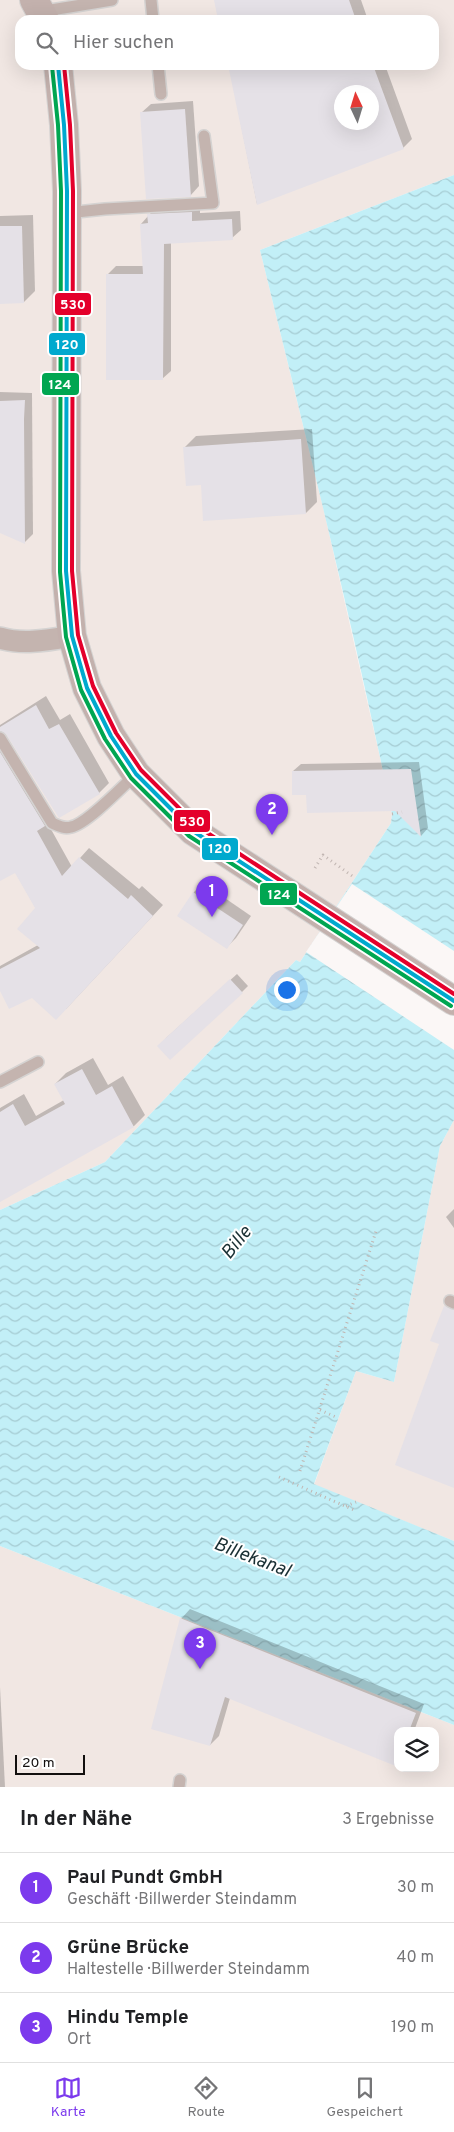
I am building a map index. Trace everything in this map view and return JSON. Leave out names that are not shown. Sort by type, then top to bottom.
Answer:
[{"type":"main road","points":[[58,70],[64,125],[68,213],[66,571],[72,636],[87,688],[111,736],[136,774],[194,831],[454,1001]]},
{"type":"street","points":[[0,638],[12,642],[45,641],[72,636]]},
{"type":"lane","points":[[46,10],[112,0]]},
{"type":"lane","points":[[151,0],[152,15]]},
{"type":"lane","points":[[159,70],[161,94]]},
{"type":"lane","points":[[68,213],[105,208],[213,203],[204,136]]},
{"type":"lane","points":[[0,738],[52,823],[61,828],[72,827],[84,820],[136,774]]},
{"type":"lane","points":[[0,1082],[38,1062]]},
{"type":"path","points":[[392,814],[402,812]]},
{"type":"path","points":[[315,868],[323,855],[355,878]]},
{"type":"path","points":[[300,1471],[377,1228]]},
{"type":"path","points":[[320,1410],[338,1418]]},
{"type":"path","points":[[279,1477],[354,1510]]},
{"type":"path","points":[[346,1506],[356,1502]]},
{"type":"shaded area","points":[[0,0],[454,0],[454,175],[260,250],[324,511],[392,814],[391,823],[300,962],[296,960],[105,1162],[0,1210]]},
{"type":"shaded area","points":[[454,1120],[454,1541],[314,1485],[356,1371],[394,1382],[440,1146]]},
{"type":"shaded area","points":[[0,1546],[454,1725],[454,1787],[0,1787]]},
{"type":"water","points":[[454,175],[454,1120],[440,1146],[394,1382],[356,1371],[314,1484],[454,1541],[454,1725],[0,1546],[0,1210],[105,1162],[296,960],[300,962],[391,823],[392,814],[329,531],[260,250]]},
{"type":"pier","points":[[352,884],[454,951],[454,1050],[306,952]]},
{"type":"building","points":[[214,0],[349,0],[354,15],[217,15]]},
{"type":"building","points":[[229,70],[375,70],[404,149],[257,205]]},
{"type":"building","points":[[185,109],[191,197],[146,199],[140,112]]},
{"type":"building","points":[[192,212],[192,221],[232,219],[233,240],[164,244],[163,380],[106,380],[106,274],[143,274],[140,224],[148,223],[147,214]]},
{"type":"building","points":[[0,226],[22,226],[24,303],[0,304]]},
{"type":"building","points":[[25,400],[25,544],[0,533],[0,401]]},
{"type":"building","points":[[301,439],[306,514],[203,521],[201,485],[186,486],[183,447]]},
{"type":"building","points":[[36,705],[49,729],[59,724],[100,794],[59,818],[6,734],[0,731],[0,727]]},
{"type":"building","points":[[0,752],[45,826],[37,831],[62,876],[79,857],[128,899],[131,895],[153,916],[56,1020],[32,998],[9,1009],[0,991],[0,969],[40,948],[17,929],[35,908],[15,873],[0,881]]},
{"type":"building","points":[[411,769],[421,837],[395,811],[307,813],[306,795],[292,795],[292,771]]},
{"type":"building","points":[[193,892],[243,925],[227,949],[177,916]]},
{"type":"building","points":[[230,979],[243,993],[170,1060],[157,1046]]},
{"type":"building","points":[[82,1069],[96,1095],[112,1086],[134,1127],[0,1202],[0,1112],[13,1104],[25,1126],[65,1104],[54,1084]]},
{"type":"building","points":[[444,1306],[454,1310],[454,1488],[395,1465],[439,1344],[430,1341]]},
{"type":"building","points":[[180,1618],[416,1713],[411,1727],[394,1727],[394,1765],[225,1697],[210,1746],[151,1729]]},
{"type":"transit line","name":"124","points":[[52,70],[58,125],[61,191],[60,572],[66,637],[81,690],[105,739],[131,778],[189,836],[451,1006]]},
{"type":"transit line","name":"120","points":[[58,70],[64,125],[67,191],[66,571],[72,636],[87,688],[111,736],[136,774],[193,831],[454,1001]]},
{"type":"transit line","name":"530","points":[[64,70],[70,125],[73,191],[72,571],[78,635],[93,686],[116,733],[141,770],[197,826],[454,994]]},
{"type":"place","name":"Grüne Brücke","points":[[272,835]]},
{"type":"place","name":"Paul Pundt GmbH","points":[[212,917]]},
{"type":"place","name":"Hindu Temple","points":[[200,1669]]},
{"type":"water label","name":"Bille","points":[[237,1243]]},
{"type":"water label","name":"Billekanal","points":[[252,1558]]}]
